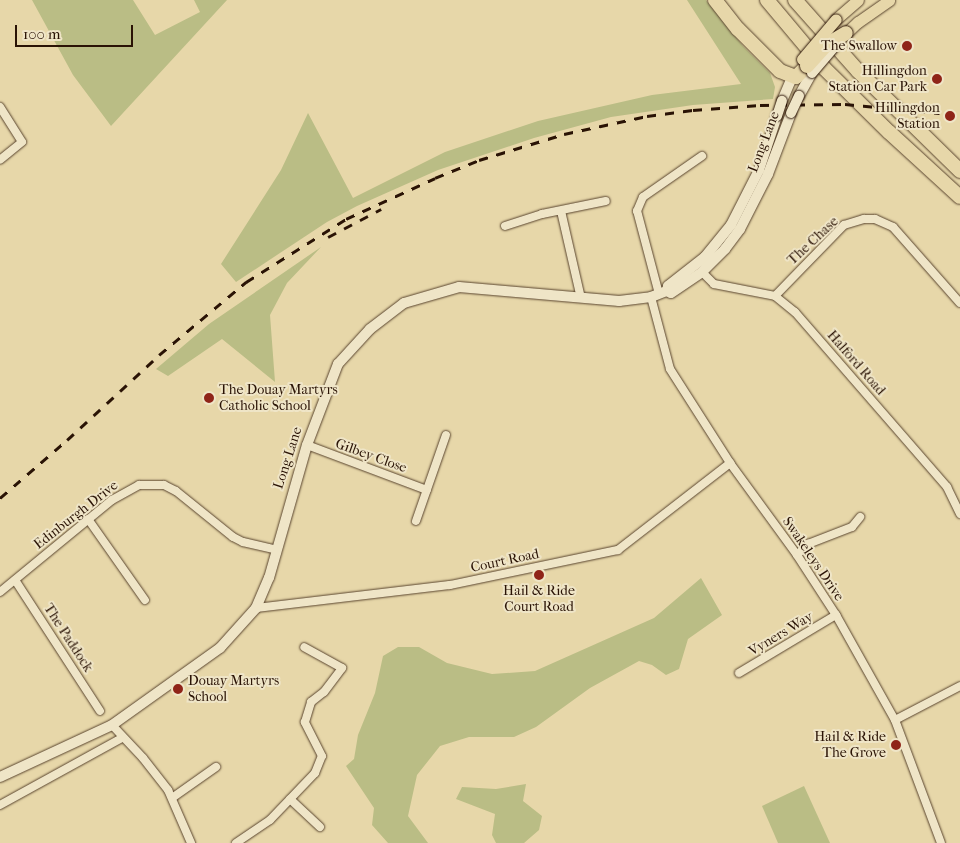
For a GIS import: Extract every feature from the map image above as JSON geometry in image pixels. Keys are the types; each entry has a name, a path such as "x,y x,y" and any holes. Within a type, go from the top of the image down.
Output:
{"highway":[{"path":"715,0 749,41 780,70 792,76 800,75 826,45 846,33"},
{"path":"767,0 824,68 889,132 960,197"},
{"path":"795,0 858,71 960,171"}],"main road":[{"name":"Long Lane","path":"0,777 112,725 220,648 256,608 266,586 307,445 338,364 370,329 404,303 459,287 619,301 672,293 702,272 724,249 751,210 768,174 789,117 799,96 807,66 836,19 858,0"},
{"path":"846,33 889,0"},
{"name":"Long Lane","path":"659,294 706,257 731,225 759,170 783,96 792,76"}],"street":[{"path":"0,107 22,142 0,160"},
{"name":"Swakeleys Drive","path":"702,156 643,197 637,211 659,294 670,369 730,464 797,555 836,615 895,720 941,843"},
{"path":"506,226 606,201"},
{"path":"561,211 581,298"},
{"name":"The Chase","path":"775,296 844,226 864,218 875,219 893,227 960,303"},
{"name":"Halford Road","path":"702,272 714,284 775,296 795,312 940,480 960,514"},
{"path":"416,521 446,435"},
{"name":"Gilbey Close","path":"307,445 427,490"},
{"name":"Court Road","path":"256,608 450,585 618,550 730,464"},
{"name":"Edinburgh Drive","path":"0,592 112,500 139,485 164,485 176,491 233,537 243,542 277,550"},
{"path":"797,555 808,544 852,527 860,517"},
{"path":"88,519 145,600"},
{"name":"The Paddock","path":"15,580 100,711"},
{"name":"Vyners Way","path":"739,673 836,615"},
{"path":"236,843 270,820 315,773 322,756 305,722 311,702 324,692 342,668 304,647"},
{"path":"895,720 960,686"},
{"path":"112,725 122,738 143,758 168,790 192,843"},
{"path":"0,805 122,738"},
{"path":"172,798 216,767"},
{"path":"290,799 320,827"}],"green space":[{"path":"32,0 133,0 155,35 200,12 194,0 227,0 111,126 73,75"},
{"path":"687,0 706,0 743,46 770,73 775,87 773,99 693,105 611,117 534,138 438,170 357,206 327,222 236,282 221,264 281,170 308,113 353,198 445,152 538,121 652,95 741,84"},
{"path":"321,247 287,283 270,315 275,382 222,339 168,376 156,369 209,324"},
{"path":"701,578 722,615 688,639 679,669 666,675 652,665 639,661 590,688 536,727 514,737 469,737 440,746 417,775 408,816 428,843 388,843 372,825 374,808 346,766 354,759 358,735 375,693 383,656 398,647 419,647 447,663 492,674 535,671 654,618"},
{"path":"526,784 523,801 542,816 539,830 524,843 496,843 492,835 495,814 456,799 462,787 496,789"},
{"path":"804,786 830,843 778,843 762,806"}],"railway":[{"path":"0,498 67,440 159,355 246,282 346,219 435,178 479,160 564,134 647,116 693,110 760,105 845,104 940,113"},
{"path":"328,237 381,209"}],"place":[{"name":"The Swallow","path":"907,46"},
{"name":"Hillingdon Station Car Park","path":"937,79"},
{"name":"Hillingdon Station","path":"950,116"},
{"name":"The Douay Martyrs Catholic School","path":"209,398"},
{"name":"Hail & Ride Court Road","path":"539,575"},
{"name":"Douay Martyrs School","path":"178,689"},
{"name":"Hail & Ride The Grove","path":"896,745"}]}
